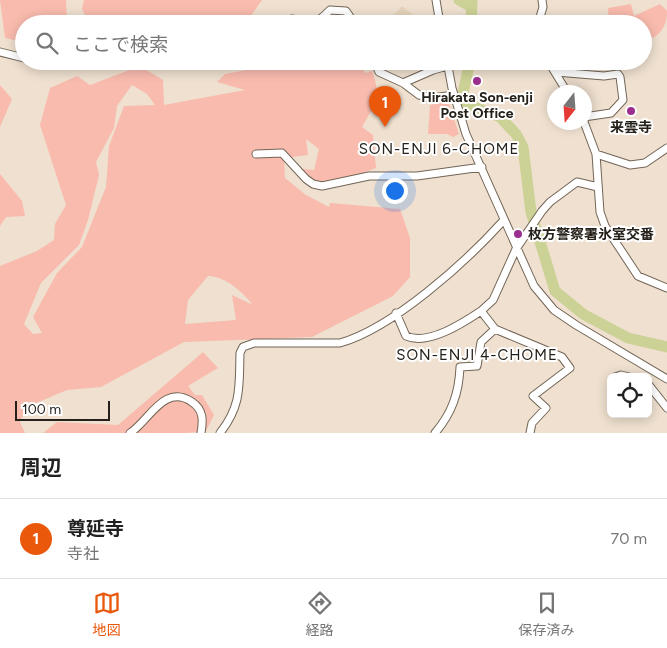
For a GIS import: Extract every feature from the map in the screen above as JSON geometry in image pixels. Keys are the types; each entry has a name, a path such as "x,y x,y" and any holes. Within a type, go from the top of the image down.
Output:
{"street":[{"path":"436,0 438,15"},
{"path":"540,15 543,6 542,0"},
{"path":"325,15 330,10 346,11 349,15"},
{"path":"0,52 15,56"},
{"path":"378,70 403,83 419,95 432,98 454,95"},
{"path":"403,83 432,70"},
{"path":"449,70 466,134 534,286 554,310 667,379"},
{"path":"556,72 563,85"},
{"path":"556,72 595,76 618,74 623,100 611,113 592,116"},
{"path":"587,130 596,154 600,212 605,226 632,270 638,276 667,288"},
{"path":"596,154 630,165 645,163 667,148"},
{"path":"256,154 282,153 313,184 322,186 369,176 418,176 482,167"},
{"path":"396,313 406,336 412,339 449,331 481,311 493,300 516,249 550,202 577,182 598,187"},
{"path":"220,433 234,412 240,396 240,353 243,347 248,344 271,342 340,343 352,340 396,313 449,274 503,220"},
{"path":"481,311 496,329 562,357 570,368 533,396 546,408 532,423 530,433"},
{"path":"435,433 455,402 460,384 460,367 477,366 481,342 496,329"},
{"path":"652,389 667,408"},
{"path":"130,433 138,427 156,406 167,398 177,397 191,401 200,410 203,418 201,433"}],"shaded area":[{"path":"0,0 66,0 67,15 15,15 15,40 5,38"},
{"path":"84,0 262,0 251,15 85,15 82,9"},
{"path":"631,4 634,15 608,15 608,8"},
{"path":"660,4 667,11 666,19 664,27 653,38 652,15 636,15"},
{"path":"402,6 413,15 394,15"},
{"path":"129,70 147,70 163,80 164,105 245,90 217,82 225,74 247,70 363,70 365,73 372,71 377,94 376,100 362,127 373,135 376,168 331,185 308,178 302,169 314,170 319,149 306,139 308,155 284,158 285,178 306,195 329,207 330,203 400,209 410,238 410,277 393,296 312,337 184,342 101,387 67,390 27,407 20,422 25,433 0,433 0,266 37,251 54,240 55,224 66,205 40,125 50,88 77,76 90,85","holes":["132,85 147,94 155,105 124,106 109,146 106,187 82,247 57,273 33,317 42,333 33,334 24,324 41,283 79,245 88,220 99,175 96,162 114,128 117,106","208,276 227,282 238,290 253,305 232,295 236,320 185,324 188,300"]},
{"path":"0,85 12,99 0,127"},
{"path":"448,101 459,134 453,137 447,134 428,134 430,105"},
{"path":"0,174 22,201 25,216 6,217 0,226"},
{"path":"203,352 218,368 188,386 195,395 202,395 214,415 206,431 188,433 43,433 57,422 118,425"}],"waterway":[{"path":"459,0 470,6"},
{"path":"471,15 472,0"},
{"path":"468,70 463,93 467,104 500,117 516,134 523,147 531,212 555,291 583,314 628,338 667,347"}],"place":[{"name":"Hirakata Son-enji Post Office","path":"477,81"},
{"name":"来雲寺","path":"631,111"},
{"name":"尊延寺","path":"385,127"},
{"name":"枚方警察署氷室交番","path":"518,234"}],"district":[{"name":"SON-ENJI 6-CHOME","path":"439,149"},
{"name":"SON-ENJI 4-CHOME","path":"477,355"}]}
